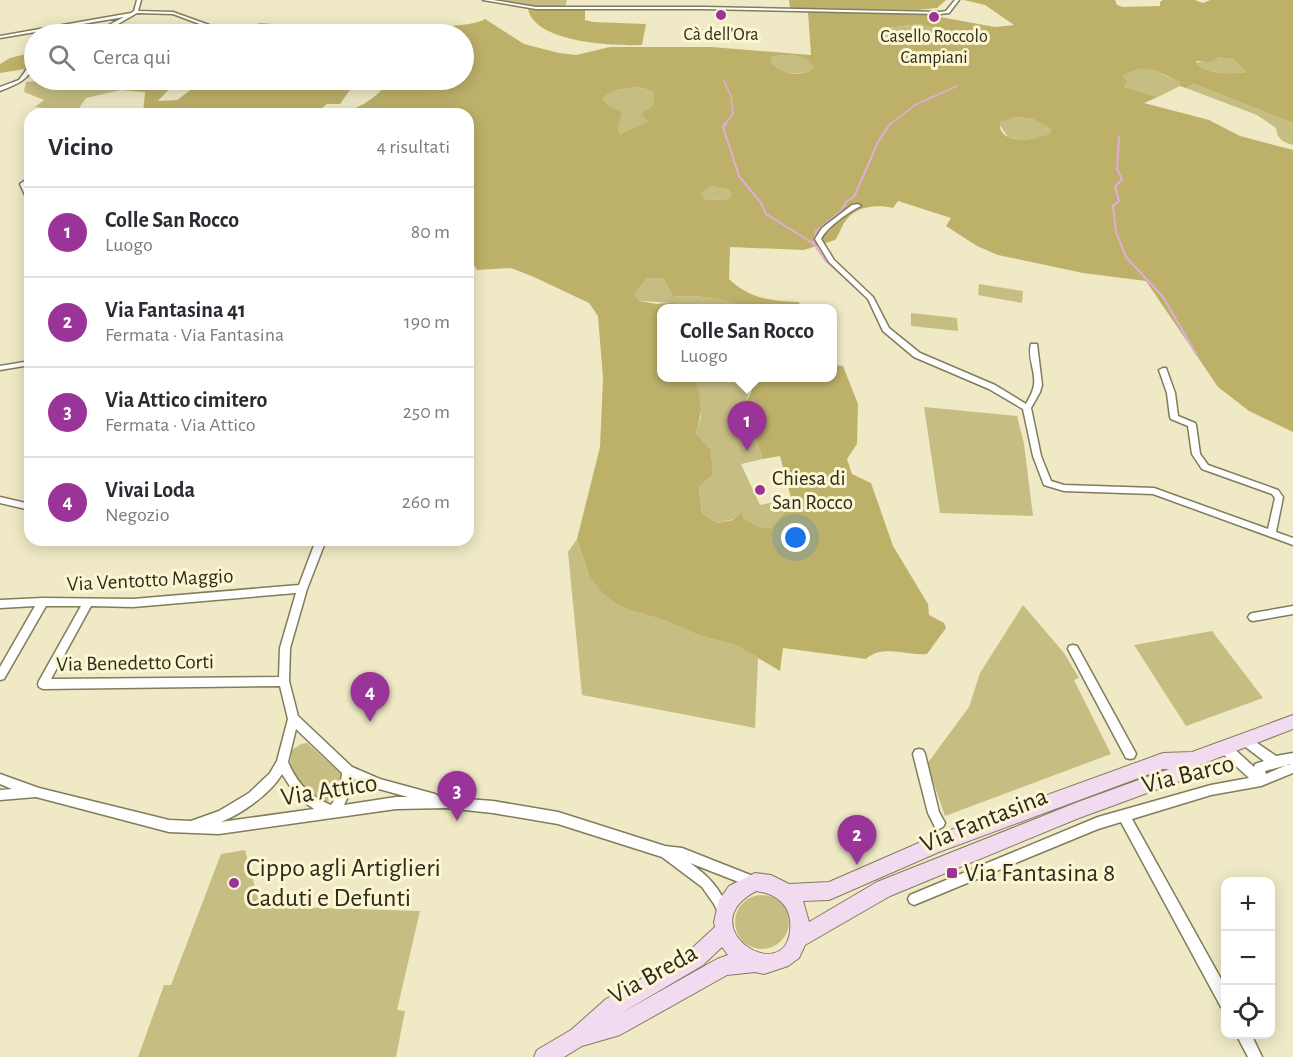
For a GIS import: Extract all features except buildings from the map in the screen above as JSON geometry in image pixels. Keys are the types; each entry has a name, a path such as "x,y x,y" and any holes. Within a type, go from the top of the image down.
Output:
{"street":[{"path":"115,24 134,13 139,0"},
{"path":"485,0 525,9 704,8 940,13 947,12 957,0"},
{"path":"73,24 134,13 173,13 204,24"},
{"path":"0,37 24,33"},
{"path":"0,89 21,81 24,77"},
{"path":"856,206 834,223 823,228 818,239 831,261 871,298 886,329 917,355 992,387 1027,408"},
{"path":"1034,346 1032,354 1038,383 1037,391 1027,408 1037,456 1047,483 1064,488 1154,491 1293,542"},
{"path":"0,368 24,364"},
{"path":"1163,370 1171,393 1174,417 1192,425 1199,460 1205,467 1275,492 1279,497 1271,534"},
{"path":"0,500 24,506"},
{"path":"188,828 222,816 254,797 274,777 282,762 293,719 284,681 285,648 302,589 319,546"},
{"name":"Via Ventotto Maggio","path":"0,604 133,603 302,589"},
{"path":"0,676 43,602"},
{"name":"Via Benedetto Corti","path":"88,603 43,684 284,681"},
{"path":"1253,617 1293,610"},
{"path":"1073,649 1130,754"},
{"path":"293,719 348,771 379,784 446,802"},
{"name":"Via Fantasina","path":"786,893 829,891 937,844 1163,761 1192,760 1293,722"},
{"path":"1247,741 1274,762"},
{"path":"1226,749 1261,781"},
{"path":"919,754 939,824"},
{"path":"1261,781 1259,768 1293,758"},
{"name":"Via Fantasina","path":"800,938 884,889 1078,810 1174,776 1192,760"},
{"path":"282,762 293,787 311,803 333,811 342,799 348,783 348,771"},
{"path":"1261,781 1293,768"},
{"name":"Via Attico","path":"0,779 39,793 155,824 188,828 219,828 396,803 446,802 493,807 558,818 609,832 665,852 682,854 755,882"},
{"name":"Via Barco","path":"1221,993 1124,815 1211,790 1261,781"},
{"path":"0,795 39,793"},
{"path":"914,899 1124,815"},
{"name":"Via Attico","path":"665,852 705,879 717,894 723,912"},
{"path":"754,963 742,957 732,948 724,932 723,912 730,896 741,886 755,882 774,885 786,893 795,904 801,922 800,938"},
{"name":"Via Breda","path":"544,1057 578,1037 613,1006 696,958 724,932"},
{"name":"Via Breda","path":"578,1037 620,1025 724,966 736,963 773,964 791,954 800,938"},
{"path":"1245,1039 1255,1057"}],"shaded area":[{"path":"505,0 567,0 565,7 536,7 502,2"},
{"path":"789,0 946,0 937,8 917,10 790,8"},
{"path":"964,0 1115,0 1117,5 1123,7 1160,6 1163,0 1195,0 1203,3 1210,0 1293,0 1293,123 1194,84 1186,88 1180,86 1180,82 1151,70 1138,69 1122,76 1127,81 1124,87 1158,97 1144,103 1209,120 1240,136 1293,150 1293,432 1249,411 1218,387 1146,281 1083,273 998,255 977,246 946,226 951,218 898,201 893,208 879,206 866,208 849,217 835,240 804,250 730,247 729,279 737,286 761,298 799,302 800,304 735,304 712,298 673,297 663,278 647,278 635,294 639,301 657,304 657,382 697,382 700,408 696,433 711,450 713,475 699,487 702,513 717,523 733,520 742,512 743,517 758,527 771,528 787,510 791,498 780,456 763,459 744,404 751,393 753,382 837,382 837,365 843,366 858,404 857,444 847,459 852,474 871,483 893,546 928,604 929,615 944,623 946,628 927,654 887,651 866,659 783,648 780,671 736,645 698,635 667,621 615,603 600,590 589,575 577,539 600,447 603,378 598,316 589,303 511,268 477,270 474,265 474,108 356,108 382,90 474,90 474,24 467,24 485,19 524,44 576,55 610,47 711,47 811,55 808,12 924,14 995,27 1014,25 985,5","holes":["919,24 933,28 938,35 925,40 903,41 882,34 881,29","791,55 804,58 814,68 804,73 793,74 777,68 772,64 771,57","1219,57 1234,60 1247,72 1213,72 1196,63 1197,61 1210,62","639,87 654,92 654,105 641,114 648,121 621,134 617,131 622,112 611,107 603,99 615,91","1017,117 1033,119 1051,129 1050,133 1036,138 1011,138 1004,135 1000,129 1000,121","711,186 730,190 731,195 729,199 706,200 701,193"]},
{"path":"528,9 585,10 585,20 593,22 646,24 642,45 613,45 560,36 545,29 534,20"},
{"path":"919,24 933,28 939,35 925,40 910,41 888,37 882,34 881,29"},
{"path":"24,54 24,69 0,73 0,64 10,58"},
{"path":"782,55 805,58 815,68 799,73 782,71 772,65 771,57"},
{"path":"1219,57 1234,60 1248,72 1214,72 1196,63"},
{"path":"1149,68 1180,82 1180,86 1158,97 1124,87 1121,76 1131,70"},
{"path":"1194,84 1293,123 1293,145 1281,139 1276,128 1257,115 1186,88"},
{"path":"639,87 654,92 654,105 648,121 622,134 617,132 611,107 603,99 615,91"},
{"path":"24,90 121,90 86,98 79,108 35,107 44,100 24,92"},
{"path":"121,90 168,90 158,101 177,100 190,90 350,90 340,104 327,104 322,108 144,108 145,92"},
{"path":"1017,117 1033,119 1051,129 1050,133 1029,140 1008,137 999,124 1000,120"},
{"path":"711,186 730,190 729,199 706,200 701,193"},
{"path":"647,278 663,278 673,297 712,298 735,304 675,304 639,301 635,294"},
{"path":"979,284 1023,291 1022,303 978,295"},
{"path":"911,313 957,318 958,331 911,326"},
{"path":"754,382 744,404 763,459 741,464 760,505 791,499 788,510 771,528 758,527 743,517 717,523 702,513 699,487 713,475 711,450 696,433 701,417 696,383"},
{"path":"924,407 1017,416 1024,444 1033,516 940,513"},
{"path":"577,539 589,575 633,611 667,621 698,635 736,645 758,658 755,728 582,695 568,552"},
{"path":"1023,605 1064,653 1079,678 1074,680 1111,754 945,816 927,764 969,707 980,673"},
{"path":"1212,631 1263,698 1186,726 1134,645"},
{"path":"307,743 341,774 338,794 327,801 322,802 301,783 290,766 292,750"},
{"path":"245,850 260,906 420,911 397,1010 405,1011 396,1057 138,1057 164,985 171,985 221,854"},
{"path":"757,895 767,895 777,899 785,907 789,922 785,937 777,945 767,949 757,949 747,945 739,937 735,927 735,917 739,907 747,899"}],"waterway":[{"path":"724,81 731,96 733,114 724,125"},
{"path":"890,124 915,105 957,86"},
{"path":"726,124 723,127 739,176 761,203 766,214 814,244"},
{"path":"814,244 816,231 840,212 847,201 854,197 878,142 890,124"},
{"path":"1119,137 1117,169 1122,179 1115,187 1119,201 1113,206 1116,232 1126,257 1163,297 1196,354"},
{"path":"814,244 825,260 862,294"}],"place":[{"name":"Cà dell'Ora","path":"721,15"},
{"name":"Casello Roccolo Campiani","path":"934,17"},
{"name":"Colle San Rocco","path":"747,451"},
{"name":"Chiesa di San Rocco","path":"760,490"},
{"name":"Vivai Loda","path":"370,722"},
{"name":"Via Attico cimitero","path":"457,821"},
{"name":"Via Fantasina 41","path":"857,865"},
{"name":"Via Fantasina 8","path":"952,873"},
{"name":"Cippo agli Artiglieri Caduti e Defunti","path":"234,883"}]}
